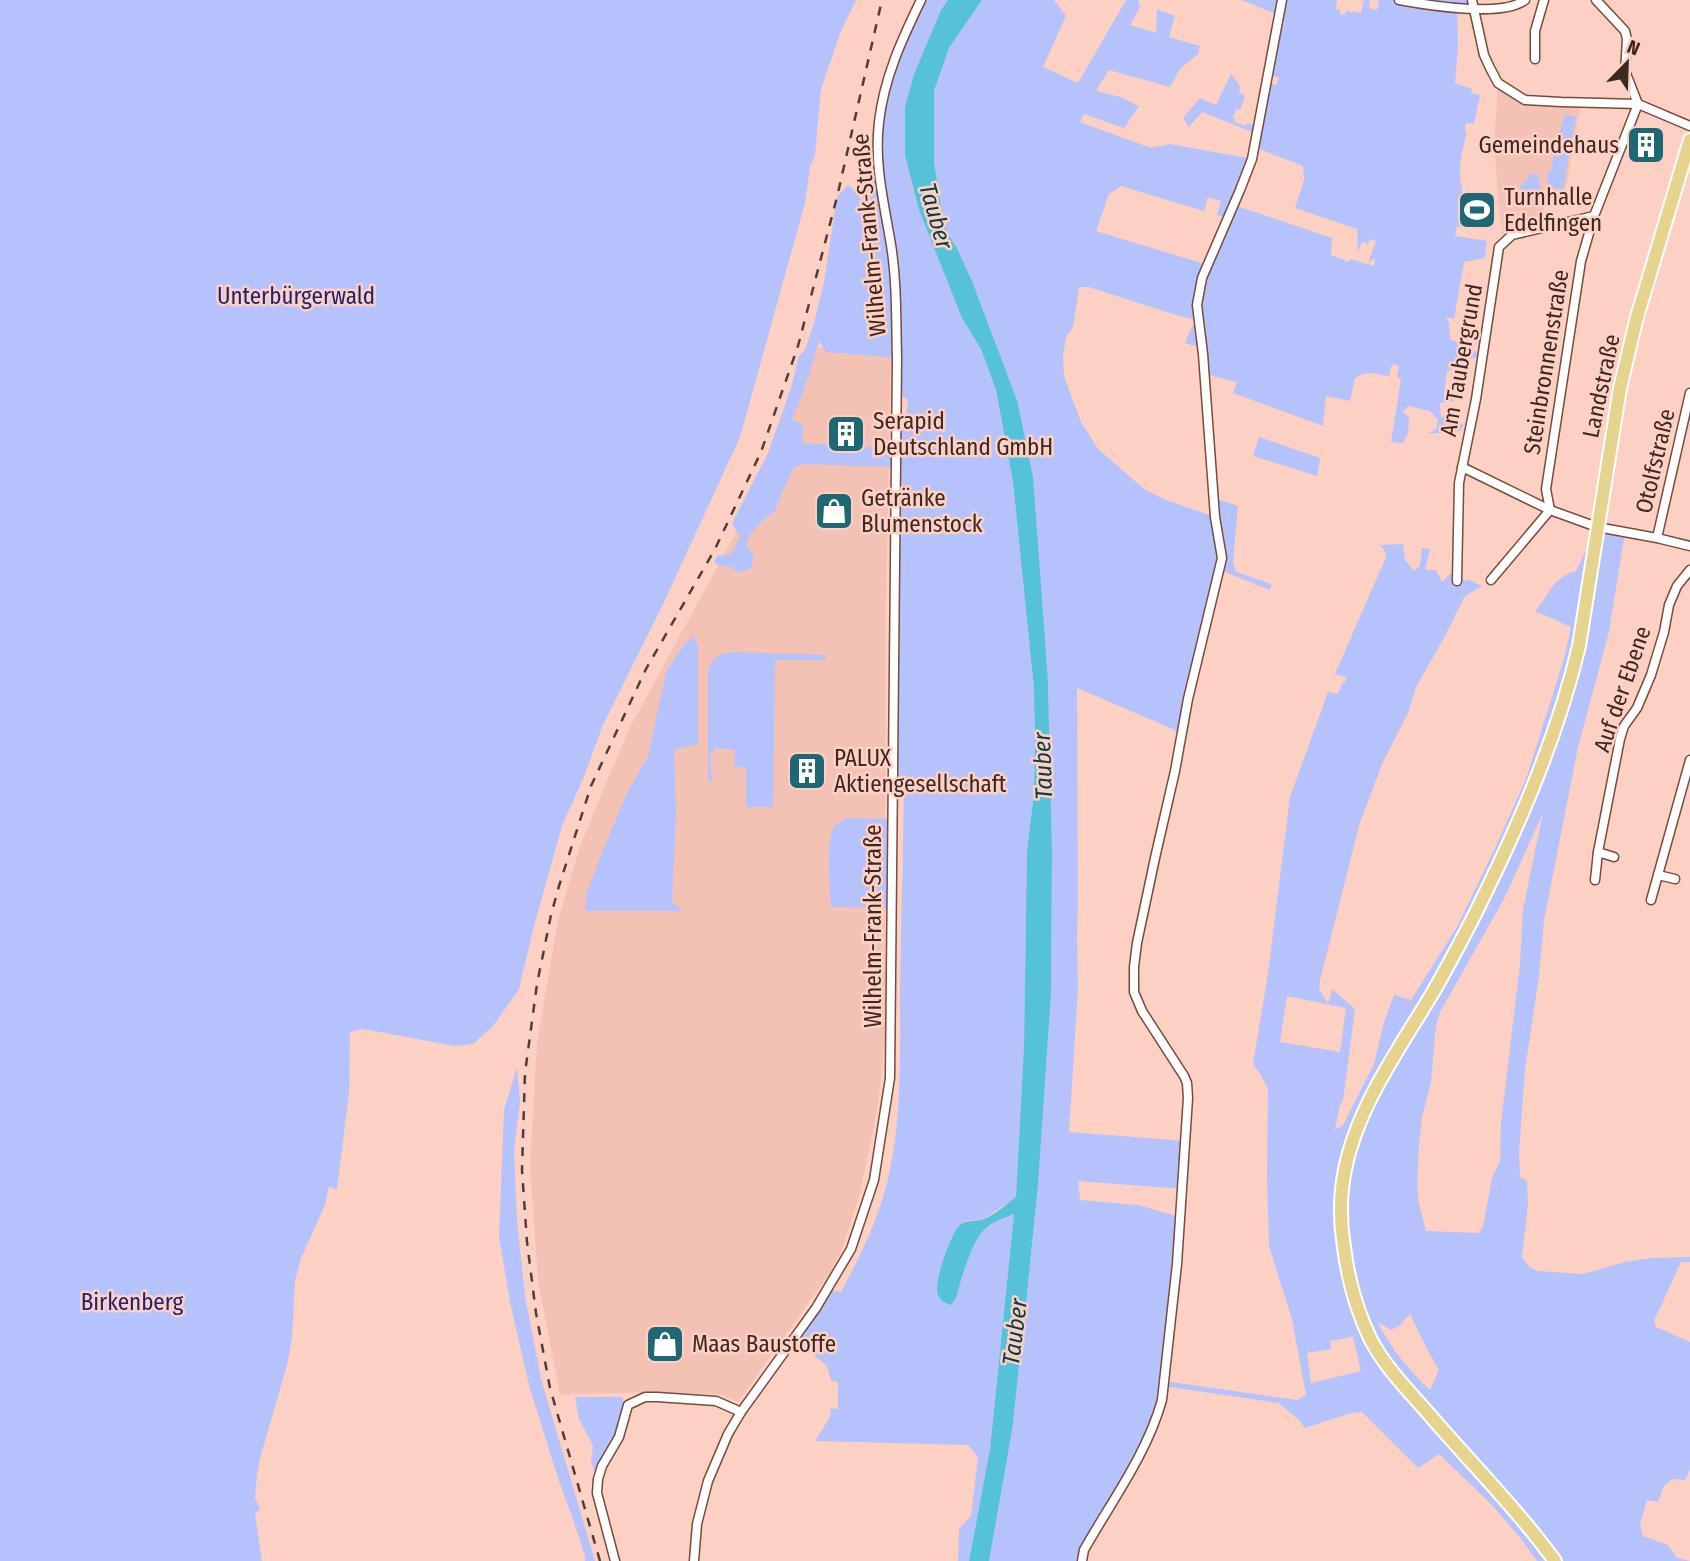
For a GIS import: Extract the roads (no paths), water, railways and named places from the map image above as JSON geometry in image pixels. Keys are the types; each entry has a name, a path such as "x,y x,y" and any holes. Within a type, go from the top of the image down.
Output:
{"main road":[{"name":"Landstraße","path":"1555,1561 1523,1519 1387,1366 1370,1338 1357,1306 1345,1261 1342,1190 1349,1153 1373,1093 1433,993 1471,922 1526,806 1558,721 1579,646 1620,388 1637,317 1690,140"}],"street":[{"name":"Wilhelm-Frank-Straße","path":"694,1561 697,1524 708,1481 728,1434 816,1308 851,1249 874,1180 890,1078 897,335 896,281 878,178 878,147 879,124 888,80 900,44 921,0"},
{"path":"1082,1561 1083,1550 1140,1452 1162,1400 1177,1264 1188,1098 1184,1076 1142,1011 1134,992 1134,967 1188,699 1222,558 1196,305 1202,278 1252,159 1282,0"},
{"path":"1399,0 1432,6 1518,5 1525,0"},
{"path":"1535,59 1535,31 1544,0"},
{"path":"1596,0 1626,31 1625,71 1638,104"},
{"path":"1473,4 1484,55 1498,83 1525,100 1638,104 1690,126"},
{"name":"Steinbronnenstraße","path":"1550,510 1546,489 1581,261 1594,216 1638,104"},
{"name":"Am Taubergrund","path":"1457,581 1459,483 1476,399 1499,247 1512,235 1594,216"},
{"name":"Otolfstraße","path":"1657,537 1690,393"},
{"path":"1462,467 1550,510 1597,527 1657,537 1690,546"},
{"path":"1491,580 1550,510"},
{"name":"Auf der Ebene","path":"1595,880 1620,738 1651,675 1669,605 1677,586 1690,570"},
{"path":"1651,900 1690,760"},
{"path":"1598,852 1614,857"},
{"path":"1658,875 1675,879"},
{"path":"615,1561 597,1493 598,1479 602,1466 619,1437 628,1405 645,1397 657,1397 716,1401 741,1412"}],"water":[{"name":"Tauber","path":"948,0 982,0 949,48 934,91 934,162 947,233 972,281 1017,400 1033,477 1048,682 1052,851 1051,994 1038,1185 1028,1284 1012,1430 989,1561 969,1561 990,1449 1014,1214 990,1225 979,1236 951,1305 940,1299 937,1289 943,1261 958,1227 988,1217 1016,1197 1024,1045 1027,851 1034,793 1034,689 1013,482 996,390 981,349 962,318 919,210 905,156 905,107 914,74 941,10"}],"railway":[{"path":"600,1561 550,1388 536,1313 527,1242 522,1170 525,1073 537,984 551,915 591,786 646,669 715,549 761,452 798,346 837,197 882,0"}],"place":[{"name":"Gemeindehaus","path":"1646,145"},
{"name":"Turnhalle Edelfingen","path":"1477,210"},
{"name":"Serapid Deutschland GmbH","path":"846,434"},
{"name":"Getränke Blumenstock","path":"834,511"},
{"name":"PALUX Aktiengesellschaft","path":"807,771"},
{"name":"Maas Baustoffe","path":"665,1344"}],"park label":[{"name":"Unterbürgerwald","path":"296,296"},
{"name":"Birkenberg","path":"132,1302"}]}
